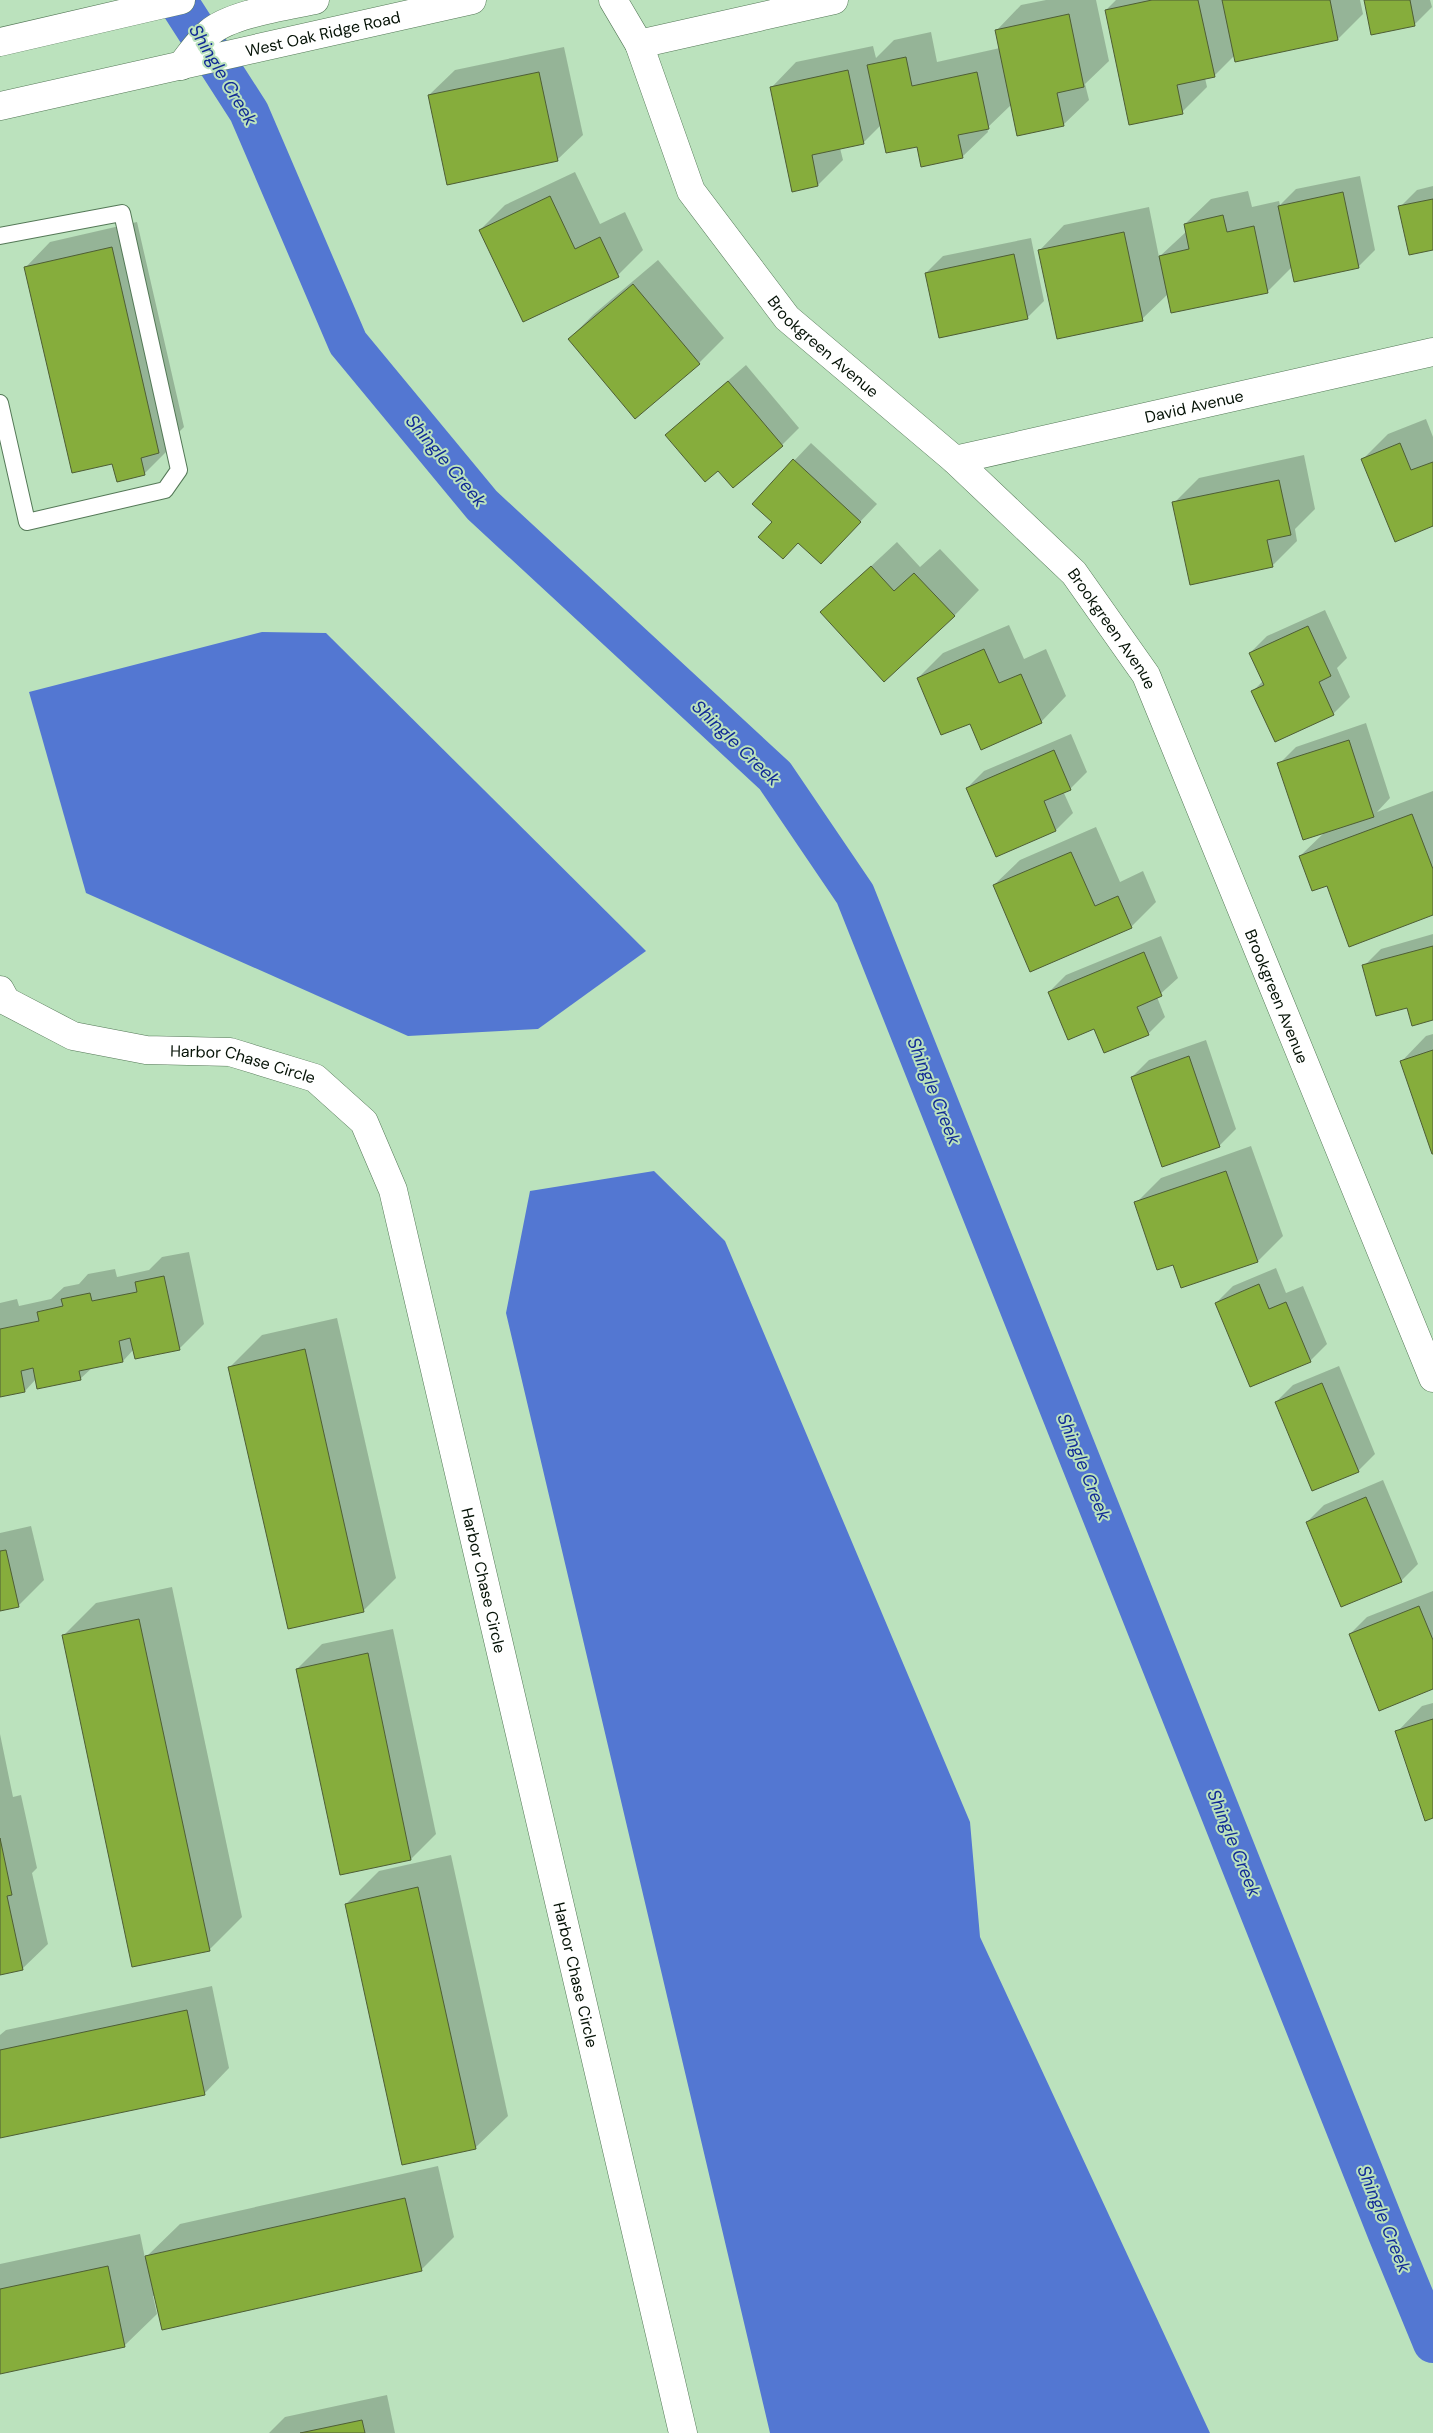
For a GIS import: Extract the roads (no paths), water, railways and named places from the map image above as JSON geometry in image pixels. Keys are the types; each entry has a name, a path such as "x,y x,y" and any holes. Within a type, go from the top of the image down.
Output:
{"street":[{"path":"0,42 181,0"},
{"path":"181,66 208,33 222,25 266,11 315,0"},
{"name":"West Oak Ridge Road","path":"0,106 472,0"},
{"name":"Brookgreen Avenue","path":"613,0 639,44 691,191 787,318 955,460 1074,573 1146,675 1433,1378"},
{"path":"639,44 834,0"},
{"name":"David Avenue","path":"955,460 1433,352"},
{"name":"Harbor Chase Circle","path":"0,990 6,1001 73,1036 146,1050 230,1052 315,1078 364,1122 393,1190 684,2433"}],"lane":[{"path":"0,236 122,213 179,470 165,490 27,522 7,468 0,403"}],"water":[{"path":"262,632 326,633 646,951 538,1029 408,1036 86,893 29,692"},
{"path":"654,1171 725,1241 970,1822 980,1937 1210,2433 770,2433 506,1313 530,1191"}],"waterway":[{"name":"Shingle Creek","path":"177,0 249,112 348,343 482,505 775,776 855,894 1433,2343"}]}
